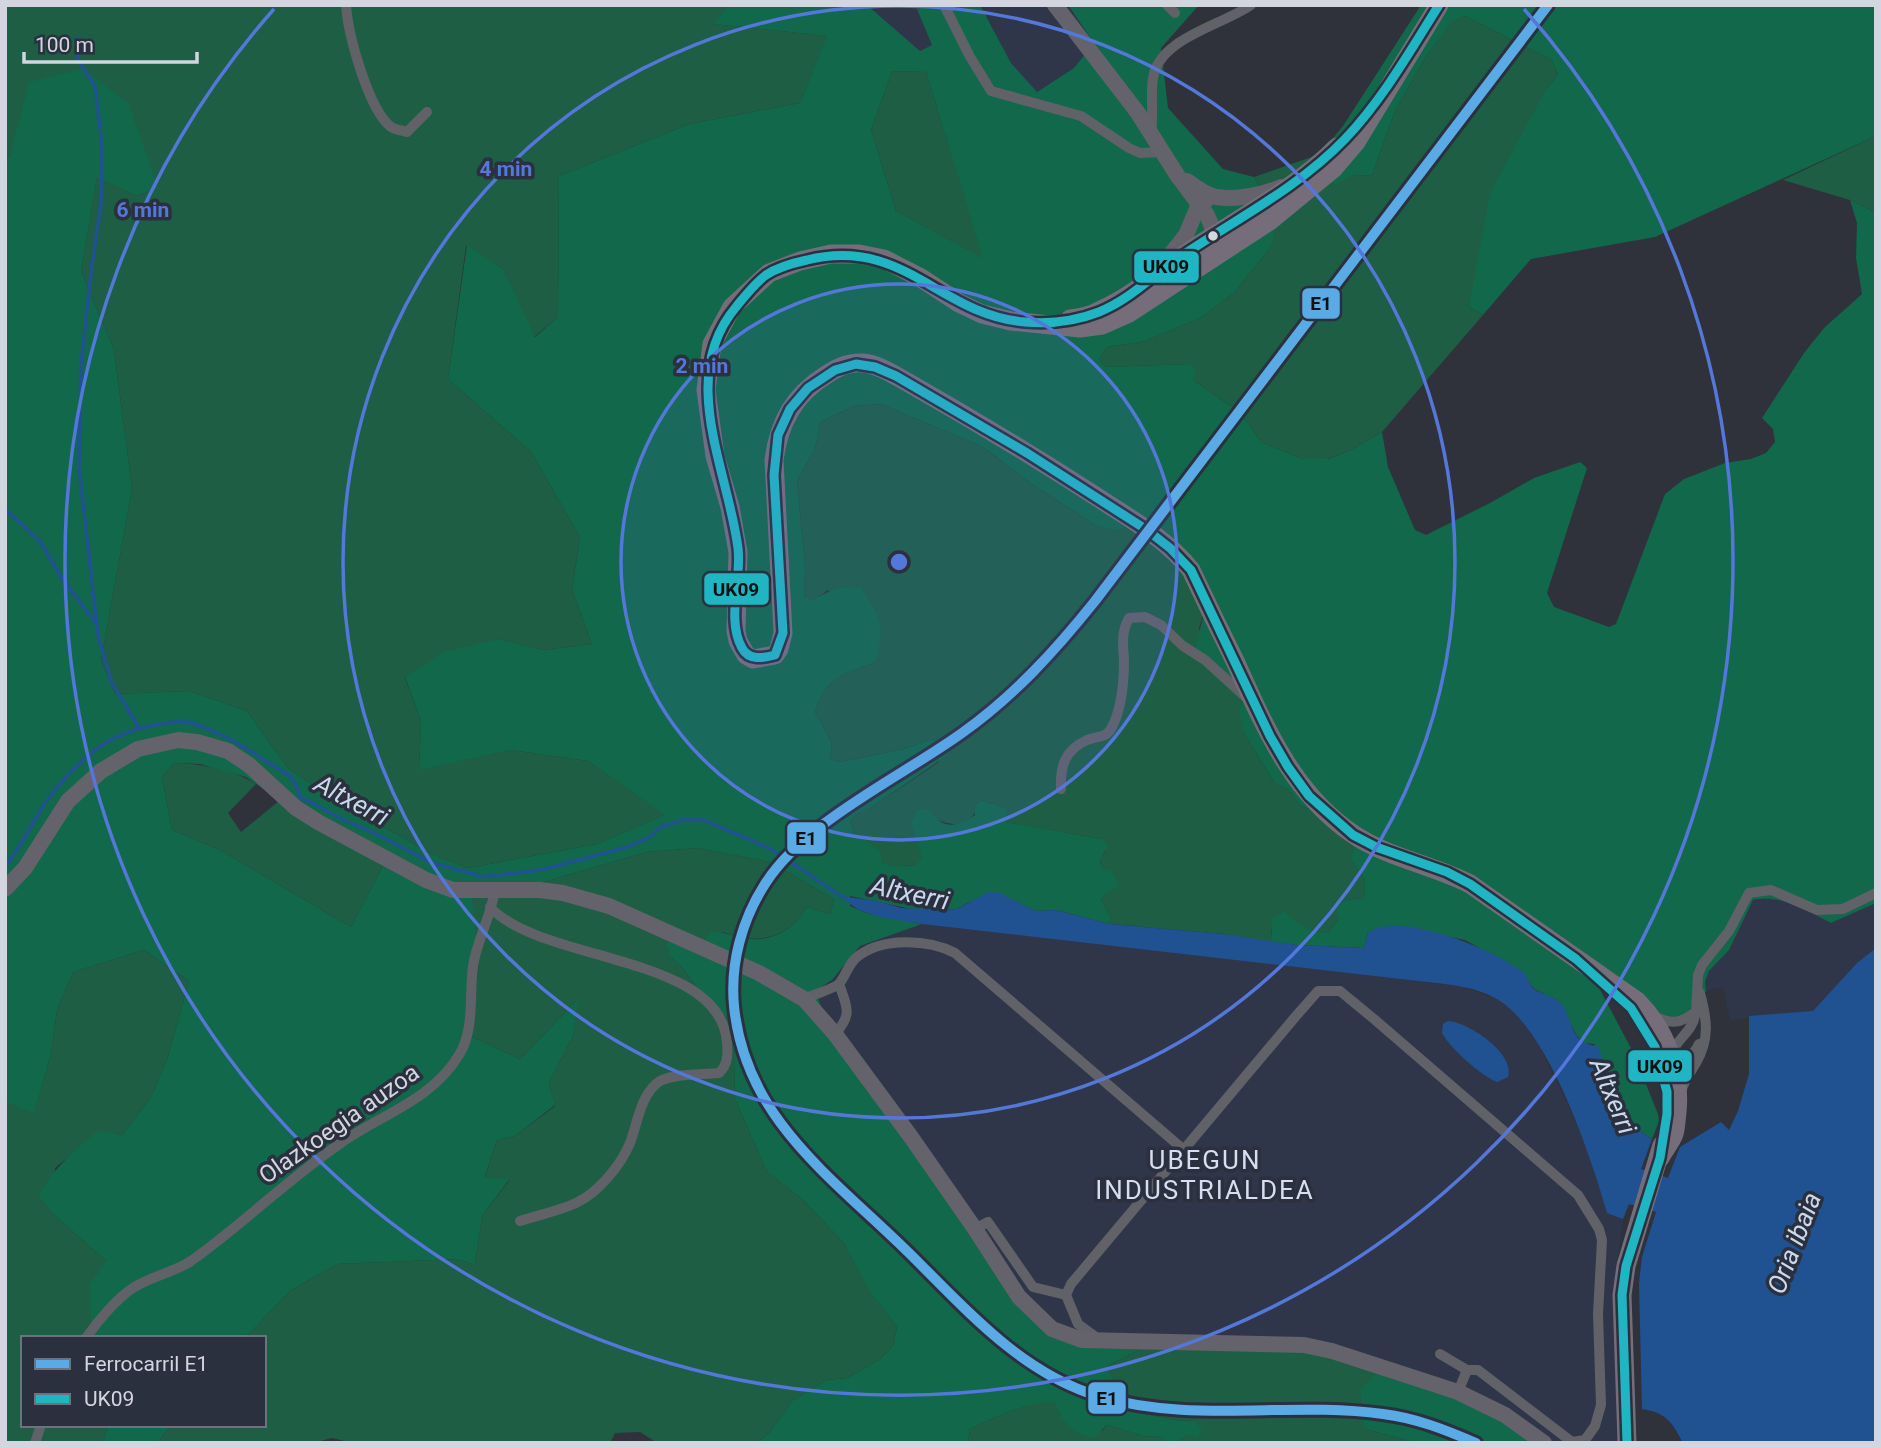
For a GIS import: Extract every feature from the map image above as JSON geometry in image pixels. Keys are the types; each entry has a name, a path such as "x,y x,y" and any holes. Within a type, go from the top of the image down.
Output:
{"highway":[{"path":"1158,284 1272,220 1386,91 1439,5"},
{"path":"1295,192 1234,235 1213,236 1213,246 1208,254 1158,284 1129,313 1102,325 1080,328 982,314 958,303 921,278 884,259 859,254 831,254 800,261 769,273 732,307 712,344 706,390 715,456 730,507 738,552 736,631 741,649 754,659 775,655 779,649 783,633 774,460 783,421 794,403 812,384 834,370 862,363 882,368 956,410 1059,472 1151,532 1172,549 1191,570 1254,704 1288,767 1309,796 1353,835 1376,847 1447,872 1470,884 1576,959 1640,1010 1668,1047 1676,1074 1672,1098 1674,1133 1660,1158 1632,1242 1622,1295 1627,1443"},
{"path":"1640,1010 1672,1098"}],"street":[{"path":"346,5 368,93 391,128 407,132 428,112"},
{"path":"944,5 991,92 1081,116 1135,151 1149,154 1163,152"},
{"path":"1055,5 1138,113 1197,209 1205,232 1213,236"},
{"path":"1151,133 1152,79 1159,59 1173,46 1251,5"},
{"path":"1177,175 1215,197"},
{"path":"1158,284 1186,235 1197,209 1215,197 1295,192"},
{"path":"1061,789 1061,767 1068,754 1087,741 1106,736 1111,728 1122,695 1123,636 1129,618 1138,615 1161,625 1254,704"},
{"path":"5,889 25,868 68,801 101,771 138,749 178,740 197,741 228,751 249,765 307,815 418,877 453,890 540,890 563,893 608,906 760,973 804,999 835,1034 911,1137 1019,1297 1034,1314 1067,1336 1102,1341 1304,1345 1332,1351 1458,1392 1505,1415 1544,1443"},
{"name":"Olazkoegia auzoa","path":"88,1336 133,1288 181,1268 211,1247 297,1175 370,1124 396,1112 426,1092 449,1069 460,1053 468,1031 474,965 495,890"},
{"path":"1707,1017 1704,1033 1694,1054 1679,1061 1671,1057 1676,1044 1694,1023 1698,975 1702,965 1728,931 1749,893 1771,890 1817,910 1843,909 1876,893"},
{"path":"490,907 497,915 516,926 583,951 651,970 679,982 709,1005 719,1016 726,1032 727,1059 719,1073 666,1078 655,1084 639,1114 629,1145 599,1186 578,1203 520,1221"},
{"path":"804,999 839,984 855,958 867,951 889,944 940,945 956,953 1184,1150"},
{"path":"1672,1098 1705,1044 1707,1017 1698,975"},
{"path":"835,1034 845,1023 848,1011 839,984"},
{"path":"1102,1341 1078,1324 1066,1295 1071,1284 1318,991 1340,991 1577,1195 1599,1229 1602,1240 1598,1314 1601,1405 1595,1426 1585,1440 1572,1443 1478,1370 1467,1370 1440,1354"},
{"path":"1640,1010 1661,1020 1677,1022 1686,1020 1696,1011"},
{"path":"975,1229 988,1222 1033,1287 1066,1295"},
{"path":"1458,1392 1467,1370"}],"shaded area":[{"path":"867,5 945,5 932,45 920,51"},
{"path":"980,5 1068,5 1094,43 1074,68 1036,92 1011,63"},
{"path":"1767,897 1784,900 1831,923 1876,903 1876,948 1857,963 1813,1012 1730,1020 1723,987 1706,991 1705,982 1709,971 1729,950 1753,900"},
{"path":"922,924 1418,981 1463,987 1499,1000 1523,1019 1535,1037 1572,1113 1607,1212 1623,1219 1614,1286 1617,1443 1545,1443 1053,1325 1034,1307 823,1012 818,998 820,988 832,980 860,946"}],"green space":[{"path":"5,5 728,5 715,24 828,36 800,103 689,124 559,176 558,317 534,337 504,270 466,246 448,379 531,452 580,537 572,590 592,644 543,650 498,639 405,678 421,721 419,769 511,750 588,761 666,815 597,844 468,868 432,854 330,797 287,767 247,711 189,691 115,694 101,660 132,489 114,350 81,271 97,176 137,196 157,188 10,155 5,162"},
{"path":"728,5 867,5 920,51 932,45 917,9 945,5 980,5 1011,63 1037,92 1074,68 1094,43 1068,5 1199,5 1161,48 1168,108 1223,169 1254,177 1271,208 1276,226 1271,247 1234,293 1202,317 1146,341 1107,347 1099,359 1106,367 1190,364 1196,371 1193,380 1241,413 1261,442 1302,459 1328,459 1351,450 1382,432 1388,467 1415,530 1426,535 1534,478 1580,462 1587,468 1547,593 1554,607 1609,627 1616,624 1665,494 1684,479 1725,463 1751,459 1766,453 1775,442 1773,429 1762,418 1804,353 1824,328 1862,294 1856,258 1857,223 1850,200 1876,213 1876,903 1831,923 1784,901 1753,900 1729,950 1709,971 1705,982 1706,991 1683,1017 1670,1018 1597,984 1633,1052 1658,1114 1659,1121 1652,1139 1640,1131 1617,1101 1611,1086 1602,1079 1599,1071 1602,1060 1594,1044 1585,1043 1577,1036 1557,1000 1534,989 1522,972 1465,940 1440,935 1368,933 1364,948 1271,942 1272,919 1284,911 1309,929 1327,933 1339,919 1336,908 1345,900 1363,898 1364,882 1361,873 1350,860 1354,848 1315,811 1299,805 1289,790 1275,783 1243,732 1239,709 1243,703 1195,649 1205,609 1177,560 1128,526 1115,530 1095,525 1032,484 983,447 881,404 854,406 820,422 815,449 797,481 805,567 804,597 813,600 836,589 861,588 878,616 880,641 875,663 837,679 824,692 815,712 832,743 830,759 840,762 904,749 929,740 940,742 949,754 872,807 856,814 850,821 855,836 866,840 880,851 882,863 914,866 922,858 911,823 917,810 929,809 939,821 950,825 975,815 975,806 981,800 1006,808 1006,822 1102,839 1108,845 1100,861 1104,869 1112,871 1119,886 1101,900 1111,918 1109,924 1056,910 1036,911 1006,897 969,902 957,909 921,911 850,896 850,906 869,914 922,924 860,946 832,980 820,988 818,998 823,1012 1020,1289 1053,1325 1079,1332 1136,1335 1139,1350 1107,1366 1114,1382 1126,1390 1140,1413 1195,1421 1202,1429 1198,1437 1187,1435 1180,1440 1181,1443 1166,1443 1161,1437 1143,1436 1107,1425 1094,1438 1074,1430 1064,1421 1053,1401 1010,1411 970,1429 968,1443 757,1443 769,1433 792,1401 826,1380 847,1378 879,1360 893,1346 897,1327 869,1290 843,1242 802,1199 767,1172 735,1099 734,1054 726,1017 703,996 671,957 666,944 671,941 702,943 712,931 746,938 768,938 790,927 806,907 830,914 834,899 770,862 697,848 647,852 540,883 472,899 479,963 470,1036 520,1059 578,999 573,1036 549,1083 555,1105 515,1136 497,1140 485,1177 509,1180 482,1216 475,1265 457,1259 337,1264 290,1291 247,1336 92,1336 89,1285 106,1261 53,1214 38,1195 58,1168 99,1130 122,1135 151,1097 167,1060 189,981 144,950 73,972 57,1010 51,1054 34,1113 5,1104 5,162 10,155 29,82 84,69 129,104 158,188 137,196 97,177 81,271 114,350 132,489 101,660 115,694 189,691 247,711 287,767 330,797 432,854 468,868 597,844 665,815 588,761 511,750 419,770 421,721 405,677 444,652 499,639 543,650 592,644 572,590 580,537 531,452 448,379 467,245 504,270 535,337 558,317 559,176 689,124 800,103 827,36 714,24","holes":["892,71 926,72 983,258 896,211 871,130","174,763 200,764 246,777 303,817 383,866 351,927 220,850 172,830 162,777"]},
{"path":"1421,5 1876,5 1876,136 1655,237 1531,259 1483,315 1469,307 1490,193 1546,89 1558,75 1552,60 1465,16 1451,22 1427,55 1395,111 1372,175 1351,176 1335,185 1320,174 1320,154 1343,126"},
{"path":"1465,16 1552,60 1558,75 1546,89 1469,307 1483,315 1382,432 1351,450 1327,459 1302,459 1261,442 1241,413 1193,380 1190,364 1106,367 1099,359 1107,347 1146,341 1202,317 1234,293 1271,247 1271,208 1254,177 1320,154 1351,176 1372,175 1395,111 1427,55 1450,22"},
{"path":"892,71 926,72 984,259 896,211 871,130"},
{"path":"1876,136 1876,213 1850,200 1783,180"},
{"path":"881,404 983,447 1032,484 1095,525 1128,526 1177,560 1205,609 1199,628 1222,677 1243,703 1243,732 1275,783 1289,790 1299,805 1315,811 1354,848 1350,860 1363,877 1365,892 1363,898 1345,900 1339,919 1327,933 1305,929 1271,929 1271,942 1223,934 1109,924 1111,918 1101,900 1108,892 1100,860 1105,852 1102,839 1005,822 1006,808 981,800 973,815 964,823 952,824 935,819 922,859 914,866 884,864 866,842 855,836 850,821 856,813 872,807 939,762 929,740 904,749 840,762 830,759 832,743 815,712 824,692 837,679 875,663 828,590 813,601 804,597 805,567 797,481 815,449 820,422 854,406"},
{"path":"174,763 216,768 256,784 228,813 241,832 279,801 383,866 351,927 220,850 172,830 162,777"},
{"path":"697,848 770,862 834,899 830,914 806,907 790,927 770,937 747,938 723,932 671,957 703,996 726,1017 734,1054 735,1099 767,1172 802,1199 843,1242 869,1289 897,1327 893,1346 879,1360 847,1378 826,1380 792,1401 769,1433 757,1443 657,1443 640,1432 615,1433 610,1443 353,1443 332,1438 313,1443 157,1443 169,1427 266,1427 266,1336 247,1336 290,1291 337,1264 457,1259 475,1265 482,1216 509,1181 485,1178 497,1140 515,1136 555,1106 549,1083 573,1036 577,1000 520,1059 470,1036 479,963 471,899 540,883 647,852"},
{"path":"144,950 189,981 167,1060 151,1097 122,1135 99,1131 55,1168 53,1214 106,1261 92,1336 21,1336 21,1427 107,1427 103,1443 5,1443 5,1104 7,1102 34,1112 51,1054 57,1010 73,972"},
{"path":"1136,1335 1318,1341 1387,1363 1365,1429 1417,1443 1181,1443 1180,1440 1187,1435 1195,1421 1140,1413 1126,1390 1114,1382 1107,1366 1139,1350"},
{"path":"1387,1363 1545,1443 1417,1443 1365,1429 1360,1390"},
{"path":"1053,1400 1064,1421 1102,1431 1107,1425 1143,1436 1161,1437 1166,1443 968,1443 970,1429 1010,1411"},
{"path":"107,1427 169,1427 157,1443 103,1443"}],"water":[{"name":"Oria ibaia","path":"988,892 1002,893 1036,911 1056,910 1109,924 1223,934 1297,945 1364,948 1368,933 1383,927 1402,926 1423,929 1470,944 1523,972 1535,990 1554,998 1563,1006 1579,1038 1599,1047 1602,1060 1599,1071 1602,1079 1611,1086 1617,1101 1640,1131 1652,1139 1641,1169 1668,1178 1680,1147 1721,1122 1729,1130 1749,1074 1749,1016 1813,1011 1857,963 1876,948 1876,1443 1683,1443 1668,1420 1657,1413 1642,1409 1639,1283 1642,1257 1656,1212 1629,1204 1623,1219 1607,1213 1591,1161 1552,1067 1518,1017 1500,1001 1481,992 1450,985 901,921 858,909 841,896 877,901 901,908 942,910 957,909"},
{"path":"1448,1021 1467,1027 1488,1040 1504,1058 1508,1077 1497,1082 1466,1061 1442,1033 1443,1024"}],"waterway":[{"path":"77,38 78,60 95,86 101,136 101,203 81,366 79,468 98,635 111,681 139,728"},
{"path":"5,509 40,541 61,577 95,622"},
{"name":"Altxerri","path":"5,867 51,795 74,769 98,748 142,728 184,722 204,727 230,739 290,776 300,798 432,863 484,877 541,870 627,847 648,838 662,826 684,820 704,820 771,849 844,898"}],"rail line":[{"name":"E1","path":"1476,1443 1431,1425 1383,1414 1312,1410 1204,1411 1133,1404 1098,1396 1043,1371 994,1336 797,1144 774,1114 755,1082 742,1046 733,990 736,958 744,927 765,884 782,861 829,820 981,719 1049,655 1095,601 1548,5"}],"transit line":[{"name":"UK09","path":"1439,5 1372,108 1326,157 1286,189 1177,259 1130,295 1099,312 1072,320 1043,323 995,316 968,306 896,267 870,259 841,255 791,264 766,275 736,307 719,334 710,363 708,393 711,424 738,548 735,624 737,637 748,655 761,658 775,655 783,633 774,475 778,435 790,409 808,388 835,370 856,364 875,367 896,376 1027,453 1147,530 1170,548 1191,570 1270,736 1309,796 1353,835 1376,847 1447,872 1470,884 1576,959 1631,1008 1655,1047 1667,1092 1667,1114 1660,1158 1626,1266 1622,1295 1627,1443"}],"district":[{"name":"UBEGUN INDUSTRIALDEA","path":"1205,1175"}]}
